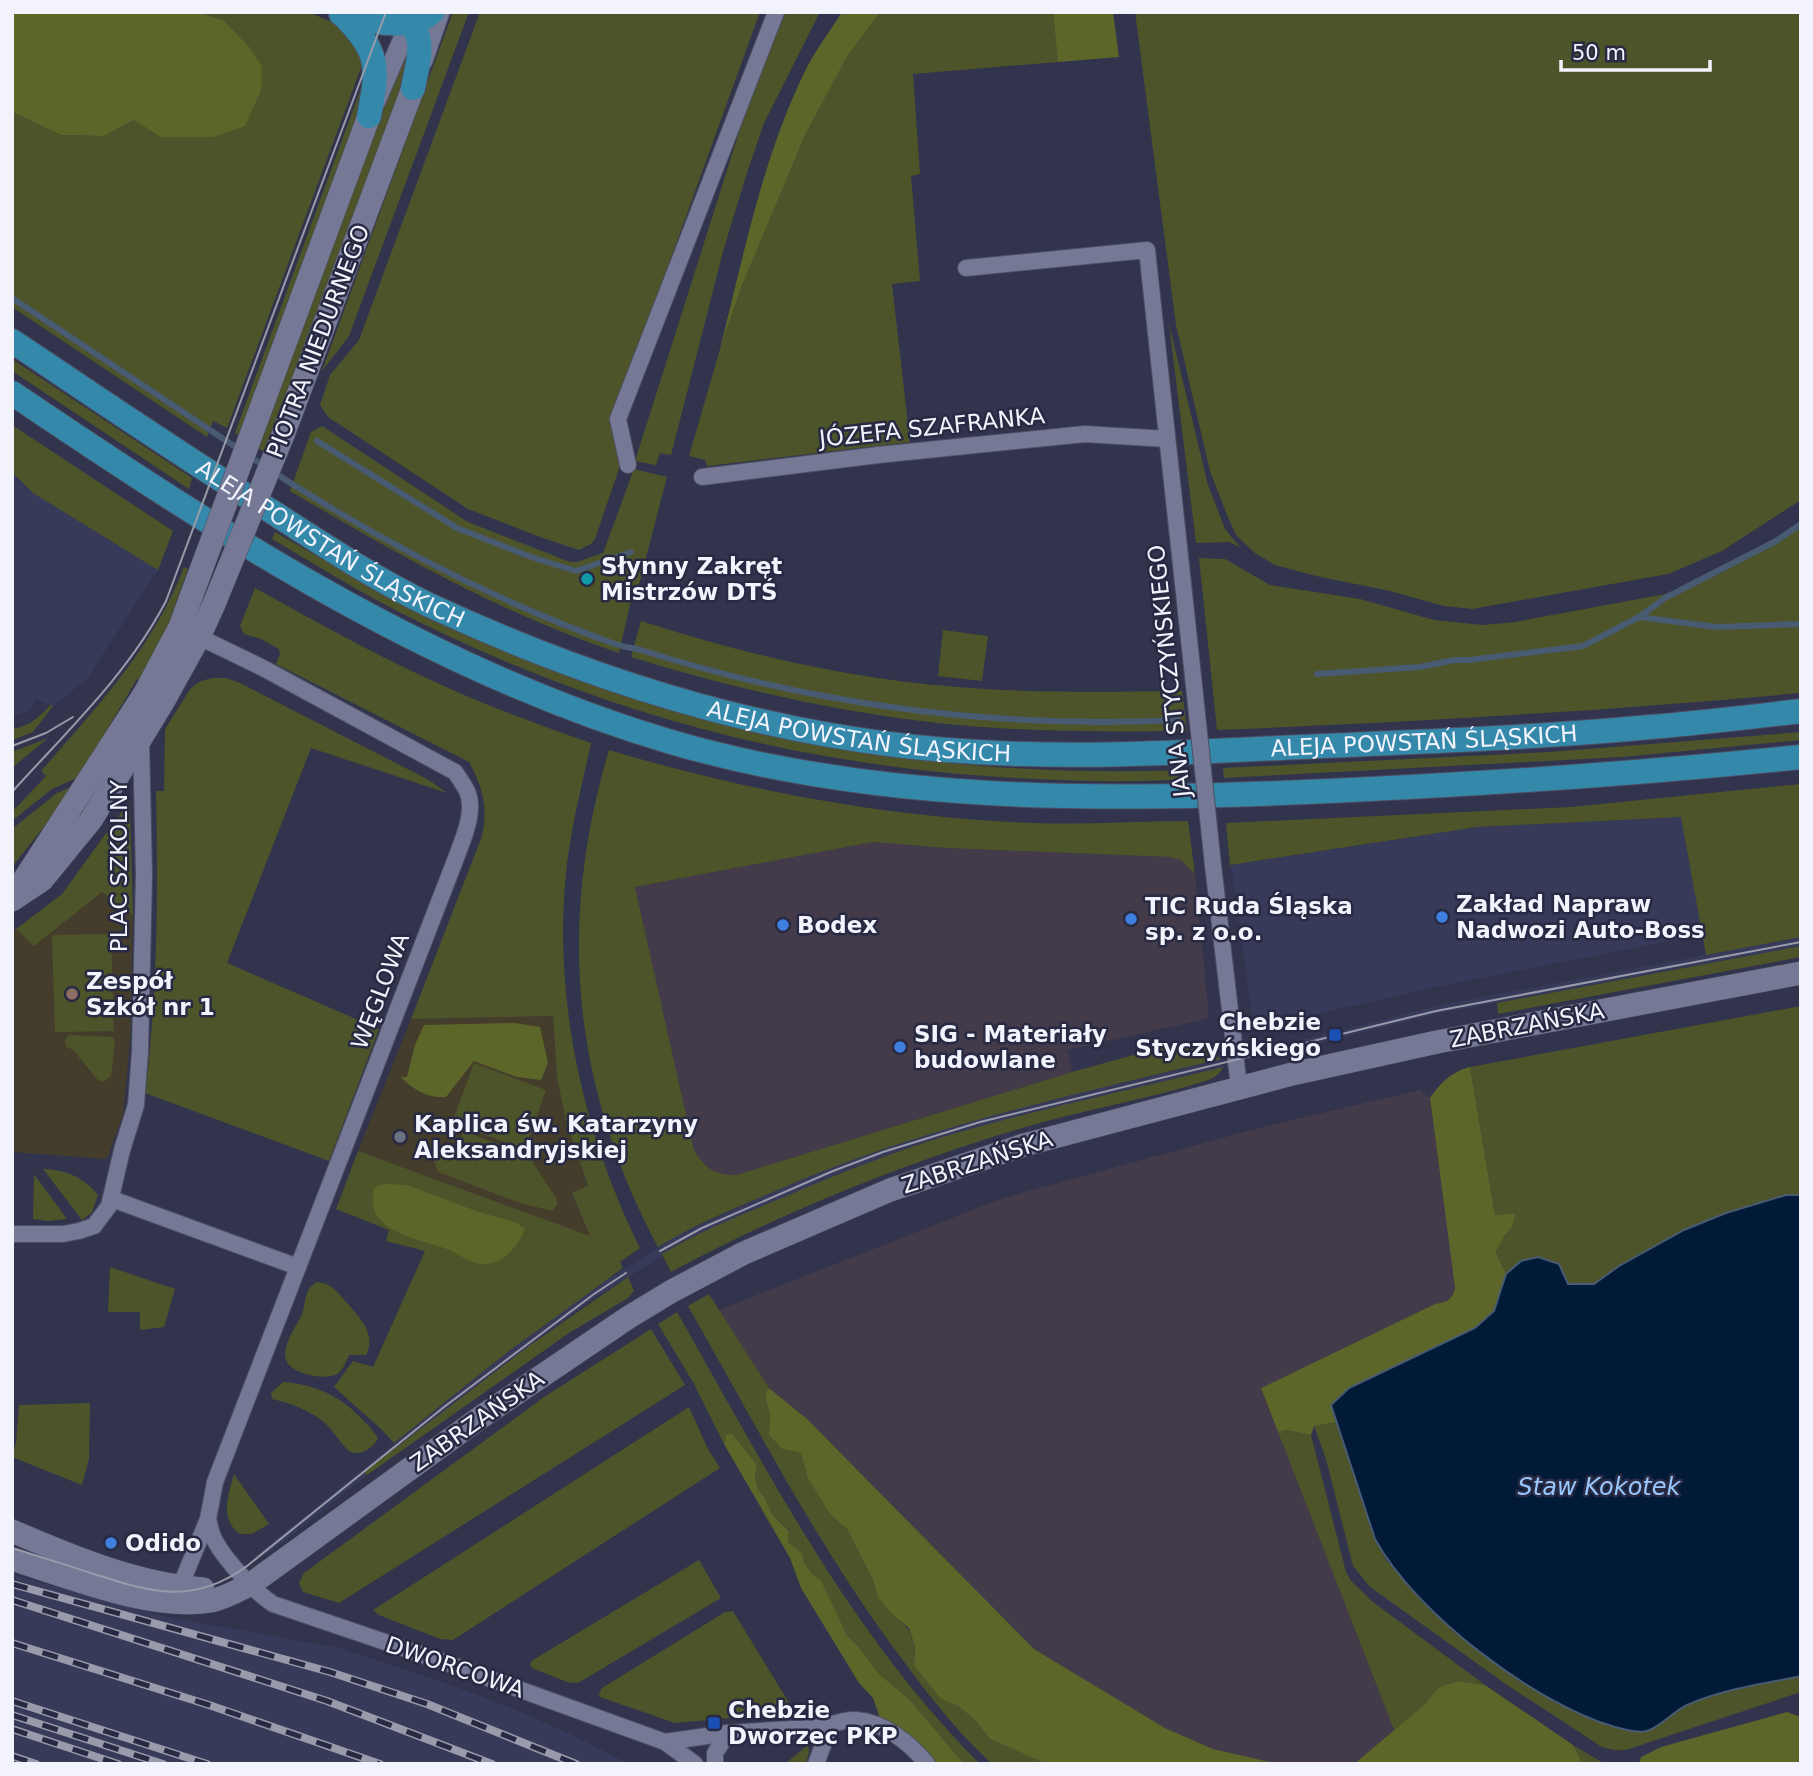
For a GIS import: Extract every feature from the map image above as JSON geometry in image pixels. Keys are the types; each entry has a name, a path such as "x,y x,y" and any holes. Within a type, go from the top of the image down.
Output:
{"main road":[{"path":"340,13 381,24 415,15 419,58 413,88"},
{"path":"340,13 366,42 374,61 375,81 369,116"},
{"name":"PIOTRA NIEDURNEGO","path":"12,899 131,716 189,632 214,604 284,435 413,88"},
{"name":"PIOTRA NIEDURNEGO","path":"12,899 42,880 91,820 141,739 189,632 191,597 369,116"},
{"name":"ALEJA POWSTAŃ ŚLĄSKICH","path":"12,341 176,452 365,571 426,603 568,664 724,713 794,729 882,743 973,753 1116,755 1436,741 1646,728 1801,711"},
{"name":"ALEJA POWSTAŃ ŚLĄSKICH","path":"12,393 146,482 331,595 412,639 539,696 671,742 777,767 923,788 1029,796 1150,798 1481,785 1689,769 1801,757"},
{"name":"ZABRZAŃSKA","path":"251,1584 539,1376 661,1297 744,1253 890,1190 1024,1145 1239,1087 1424,1045 1801,972"},
{"path":"12,1531 45,1546 186,1595"},
{"path":"12,1559 146,1600 186,1595 202,1589 251,1584"}],"street":[{"name":"PIOTRA NIEDURNEGO","path":"413,88 440,12"},
{"path":"628,465 618,419 776,12"},
{"name":"PIOTRA NIEDURNEGO","path":"369,116 415,15"},
{"name":"JANA STYCZYŃSKIEGO","path":"966,268 1147,250 1239,1087"},
{"name":"JÓZEFA SZAFRANKA","path":"702,477 878,455 1085,434 1167,439"},
{"name":"WĘGLOWA","path":"186,1595 208,1519 215,1482 466,832 470,805 468,793 455,772 263,668 189,632"},
{"name":"PLAC SZKOLNY","path":"12,1234 63,1234 94,1226 112,1199 122,1150 136,1105 140,1052 144,874 141,739"},
{"path":"112,1199 298,1267"},
{"path":"208,1519 214,1539 251,1584"},
{"name":"DWORCOWA","path":"251,1584 262,1597 283,1609 444,1661 665,1742 695,1764"},
{"name":"DWORCOWA","path":"665,1742 728,1733 822,1727 853,1720 874,1723 913,1747 927,1764"},
{"path":"816,1764 826,1737 822,1727"},
{"path":"715,1764 715,1753 728,1733"}],"shaded area":[{"path":"12,472 33,493 158,570 86,680 53,706 36,699 30,710 12,716"},
{"path":"1682,817 1702,935 1450,984 1254,1028 1231,865 1477,827"},
{"path":"873,842 946,848 1170,857 1181,860 1195,874 1209,1017 1068,1050 1072,1072 736,1175 723,1175 712,1171 701,1162 694,1150 635,887"},
{"name":"Zespół Szkół nr 1","path":"102,892 133,915 130,1042 123,1115 107,1159 12,1152 12,933 16,929 34,945"},
{"path":"1801,937 1801,946 1436,1014 1296,1049 1294,1042 1445,1004"},
{"path":"553,1016 557,1076 566,1122 588,1187 572,1194 591,1237 358,1151 411,1019"},
{"path":"1221,1059 1223,1067 1002,1121 910,1147 846,1171 693,1237 596,1297 529,1346 272,1551 254,1557 505,1354 591,1290 676,1236 794,1182 908,1139 999,1112"},
{"path":"1420,1090 1430,1098 1455,1288 1453,1297 1261,1388 1394,1730 1354,1764 1278,1764 1213,1749 1165,1728 1034,1649 807,1419 769,1388 719,1310 995,1201 1262,1127"},
{"path":"12,1574 158,1615 339,1648 514,1709 629,1764 12,1764"}],"green space":[{"path":"12,12 197,12 223,20 250,48 262,67 261,90 245,126 213,137 160,137 134,120 104,136 61,135 12,112"},
{"path":"197,12 308,12 339,25 365,57 227,428 213,421 207,437 12,307 12,112 61,135 104,136 134,120 160,137 223,20"},
{"path":"453,12 469,12 349,336 322,371"},
{"path":"480,12 760,12 613,418 621,463 595,539 579,550 468,509 328,417 320,405 330,375 359,340"},
{"path":"786,12 820,12 764,123 746,176 724,248 671,455 660,453 656,465 635,461 760,66"},
{"path":"842,12 880,12 847,57 806,133 741,288 720,349 756,205 778,135 807,67"},
{"path":"880,12 1053,12 1058,62 913,74 920,174 911,176 920,281 892,284 910,442 707,466 705,460 689,456 741,288 806,133 847,57"},
{"path":"1053,12 1113,12 1119,57 1058,62"},
{"path":"1135,12 1801,12 1801,500 1722,551 1668,574 1472,609 1444,606 1390,591 1316,576 1275,565 1255,553 1236,535 1210,471 1176,325"},
{"path":"409,39 413,58 268,454 258,448"},
{"path":"368,69 365,97 239,435 235,433"},
{"path":"1169,324 1208,485 1225,529 1240,547 1229,542 1196,543"},
{"path":"12,359 192,478 189,489 12,371"},
{"path":"12,425 173,531 158,570 33,493 12,472"},
{"path":"322,426 468,522 570,562 603,553 634,469 667,477 636,596 632,596 619,653 533,620 450,581 290,491 311,432"},
{"path":"1801,522 1801,693 1509,715 1217,730 1199,558 1225,559 1270,585 1360,599 1434,620 1483,625 1515,622 1676,592 1721,573"},
{"path":"275,532 382,592 494,646 570,677 719,723 872,754 1028,769 1184,770 1185,779 1079,781 936,772 858,762 707,730 633,709 487,654 415,620 343,581 272,539"},
{"path":"184,567 188,569 144,683 137,679 79,777 52,789 12,821 12,812 46,776 41,771 103,700 140,650 157,624"},
{"path":"255,588 422,676 464,695 591,743 573,825 566,874 564,970 577,1066 589,1113 620,1205 640,1248 620,1262 623,1268 505,1354 394,1443 334,1387 353,1361 373,1367 425,1251 386,1241 389,1230 336,1209 358,1151 590,1236 572,1193 588,1186 566,1122 557,1076 553,1016 411,1019 482,836 483,798 469,762 276,664 279,649 261,639 244,634 240,626"},
{"path":"641,621 768,657 898,681 1009,690 1182,691 1187,731 1062,731 968,726 821,705 706,679 631,657"},
{"path":"943,630 988,636 982,681 938,676"},
{"path":"212,678 226,678 240,683 429,780 447,793 311,748 227,963 379,1029 329,1161 145,1093 156,942 156,791 164,791 165,729 191,688"},
{"path":"50,705 53,706 33,732 12,740 12,729 33,721"},
{"path":"1801,732 1801,740 1622,757 1224,778 1223,768 1549,752"},
{"path":"48,738 12,768 12,752"},
{"path":"609,750 758,788 910,813 1034,823 1188,821 1195,874 1181,860 1170,857 946,848 873,842 635,887 694,1150 711,1169 722,1174 736,1175 1072,1072 1166,1046 1182,1043 1204,1045 1221,1059 994,1115 883,1149 744,1204 658,1247 629,1187 607,1126 591,1065 582,1003 579,941 583,878 593,815"},
{"path":"1801,784 1801,937 1706,955 1681,817 1477,827 1230,865 1226,823 1571,807"},
{"path":"73,786 66,799 12,867 12,829 57,793"},
{"path":"128,803 133,915 102,892 34,946 16,929 62,894"},
{"path":"111,934 114,1031 55,1032 52,935"},
{"path":"1801,946 1801,957 1498,1014 1497,1003"},
{"path":"1801,1006 1801,1195 1786,1195 1684,1230 1619,1266 1594,1285 1568,1284 1559,1264 1521,1261 1506,1274 1496,1253 1498,1245 1507,1235 1514,1213 1495,1215 1470,1067"},
{"path":"515,1023 540,1027 548,1063 541,1080 517,1077 474,1061 446,1097 440,1097 421,1092 401,1077 407,1077 415,1045 424,1025"},
{"path":"69,1035 112,1037 115,1040 111,1076 103,1082 98,1080 73,1050 66,1046 65,1040"},
{"path":"474,1063 546,1090 525,1149 452,1123"},
{"path":"1223,1067 1216,1076 1203,1082 1019,1129 929,1158 798,1210 671,1272 662,1254 733,1218 910,1148 1022,1115"},
{"path":"1470,1067 1495,1215 1515,1213 1513,1224 1496,1253 1506,1274 1494,1311 1475,1328 1349,1388 1331,1405 1337,1422 1314,1426 1311,1435 1286,1430 1278,1432 1261,1388 1451,1298 1455,1288 1430,1098 1447,1078"},
{"path":"463,1131 528,1155 556,1198 557,1205 552,1211 517,1202 438,1172 434,1160 438,1154 456,1152"},
{"path":"43,1169 67,1173 86,1183 98,1195 92,1212 82,1220"},
{"path":"34,1174 67,1219 33,1219"},
{"path":"384,1184 407,1185 517,1223 525,1229 516,1245 503,1258 480,1264 447,1249 408,1237 382,1222 374,1211 373,1198 374,1188"},
{"path":"110,1267 175,1289 164,1327 140,1330 140,1312 108,1312"},
{"path":"628,1277 634,1291 628,1298 569,1333 367,1475 364,1472 529,1346"},
{"path":"317,1282 332,1287 338,1293 366,1327 370,1341 366,1355 349,1355 337,1374 326,1377 296,1370 290,1366 285,1356 287,1343 303,1311 308,1291"},
{"path":"709,1294 769,1388 765,1396 770,1415 769,1435 782,1449 801,1453 809,1478 830,1513 847,1529 873,1580 878,1597 909,1630 915,1647 914,1666 941,1699 958,1706 976,1721 990,1739 1046,1764 992,1764 944,1714 912,1673 843,1574 789,1486 688,1306"},
{"path":"677,1312 778,1490 851,1606 890,1661 933,1714 980,1764 964,1764 909,1699 879,1674 847,1635 821,1580 812,1574 802,1553 788,1542 789,1530 772,1514 758,1490 755,1476 757,1465 732,1433 726,1435 724,1444 694,1384 658,1324"},
{"path":"651,1329 685,1385 339,1603 303,1592 299,1583 304,1573 544,1397"},
{"path":"283,1382 305,1385 334,1397 352,1409 378,1439 366,1450 351,1452 320,1419 294,1405 272,1399 271,1393"},
{"path":"769,1388 807,1419 1034,1649 1165,1728 1213,1749 1278,1764 1046,1764 990,1739 976,1721 958,1706 941,1699 914,1666 915,1647 909,1628 891,1613 878,1597 873,1580 847,1529 830,1514 808,1478 801,1453 782,1449 769,1435 770,1415 765,1396"},
{"path":"90,1403 89,1459 82,1485 12,1457 19,1405"},
{"path":"689,1407 720,1468 453,1640 440,1639 379,1615 373,1610"},
{"path":"1337,1422 1375,1539 1386,1560 1455,1632 1552,1699 1645,1732 1685,1706 1716,1694 1801,1676 1801,1692 1633,1748 1619,1750 1602,1747 1507,1685 1370,1587 1353,1566 1326,1459 1314,1426"},
{"path":"1286,1430 1311,1435 1346,1572 1351,1581 1373,1602 1485,1685 1458,1681 1439,1687 1425,1704 1394,1730 1278,1432"},
{"path":"732,1433 757,1465 755,1476 758,1490 772,1514 789,1531 788,1542 802,1553 812,1574 821,1580 847,1635 879,1674 909,1699 964,1764 936,1764 919,1744 880,1718 873,1698 859,1683 801,1588 790,1558 724,1444 726,1435"},
{"path":"234,1474 269,1524 252,1534 240,1534 229,1521 227,1507"},
{"path":"699,1560 721,1598 578,1683 567,1682 532,1668 530,1664 533,1660"},
{"path":"733,1611 791,1706 791,1713 675,1723 600,1697 602,1688 725,1612"},
{"path":"1458,1681 1485,1685 1573,1745 1583,1764 1354,1764 1425,1704 1439,1687"},
{"path":"1787,1712 1801,1717 1801,1764 1639,1764 1641,1757 1661,1747"},
{"path":"808,1745 806,1764 785,1764"},
{"path":"1573,1745 1605,1764 1583,1764"}],"water":[{"name":"Staw Kokotek","path":"1786,1195 1801,1195 1801,1676 1701,1699 1647,1731 1635,1732 1615,1727 1583,1715 1514,1677 1447,1625 1418,1596 1375,1539 1331,1405 1349,1388 1475,1328 1494,1311 1506,1274 1521,1261 1538,1257 1559,1264 1568,1284 1594,1284 1619,1266 1684,1230 1726,1213"}],"waterway":[{"path":"12,298 240,450"},
{"path":"317,441 457,528 531,557 576,571 631,552"},
{"path":"249,456 336,511 426,561 519,606 618,645 772,685 906,709 1042,721 1178,720"},
{"path":"1317,674 1419,667 1455,660 1583,646 1639,617 1665,598 1776,541 1801,524"},
{"path":"1639,617 1717,627 1801,624"}],"tram line":[{"path":"12,792 115,677 151,628 166,601 386,12"},
{"path":"12,746 46,733 73,717"},
{"path":"660,1251 702,1228 833,1171 883,1152 980,1122 1436,1011 1801,942"},
{"path":"12,1548 115,1581 154,1590 191,1591 228,1578 247,1566 444,1407 626,1273"}],"railway":[{"path":"12,1584 330,1672 427,1704 576,1764"},
{"path":"12,1600 327,1701 492,1764"},
{"path":"12,1643 209,1705 380,1764"},
{"path":"12,1701 207,1764"},
{"path":"12,1715 163,1764"},
{"path":"12,1729 118,1764"},
{"path":"12,1756 36,1764"}],"place":[{"name":"Słynny Zakręt Mistrzów DTŚ","path":"587,579"},
{"name":"Zakład Napraw Nadwozi Auto-Boss","path":"1442,917"},
{"name":"TIC Ruda Śląska sp. z o.o.","path":"1131,919"},
{"name":"Bodex","path":"783,925"},
{"name":"Zespół Szkół nr 1","path":"72,994"},
{"name":"Chebzie Styczyńskiego","path":"1335,1035"},
{"name":"SIG - Materiały budowlane","path":"900,1047"},
{"name":"Kaplica św. Katarzyny Aleksandryjskiej","path":"400,1137"},
{"name":"Odido","path":"111,1543"},
{"name":"Chebzie Dworzec PKP","path":"714,1723"}]}
